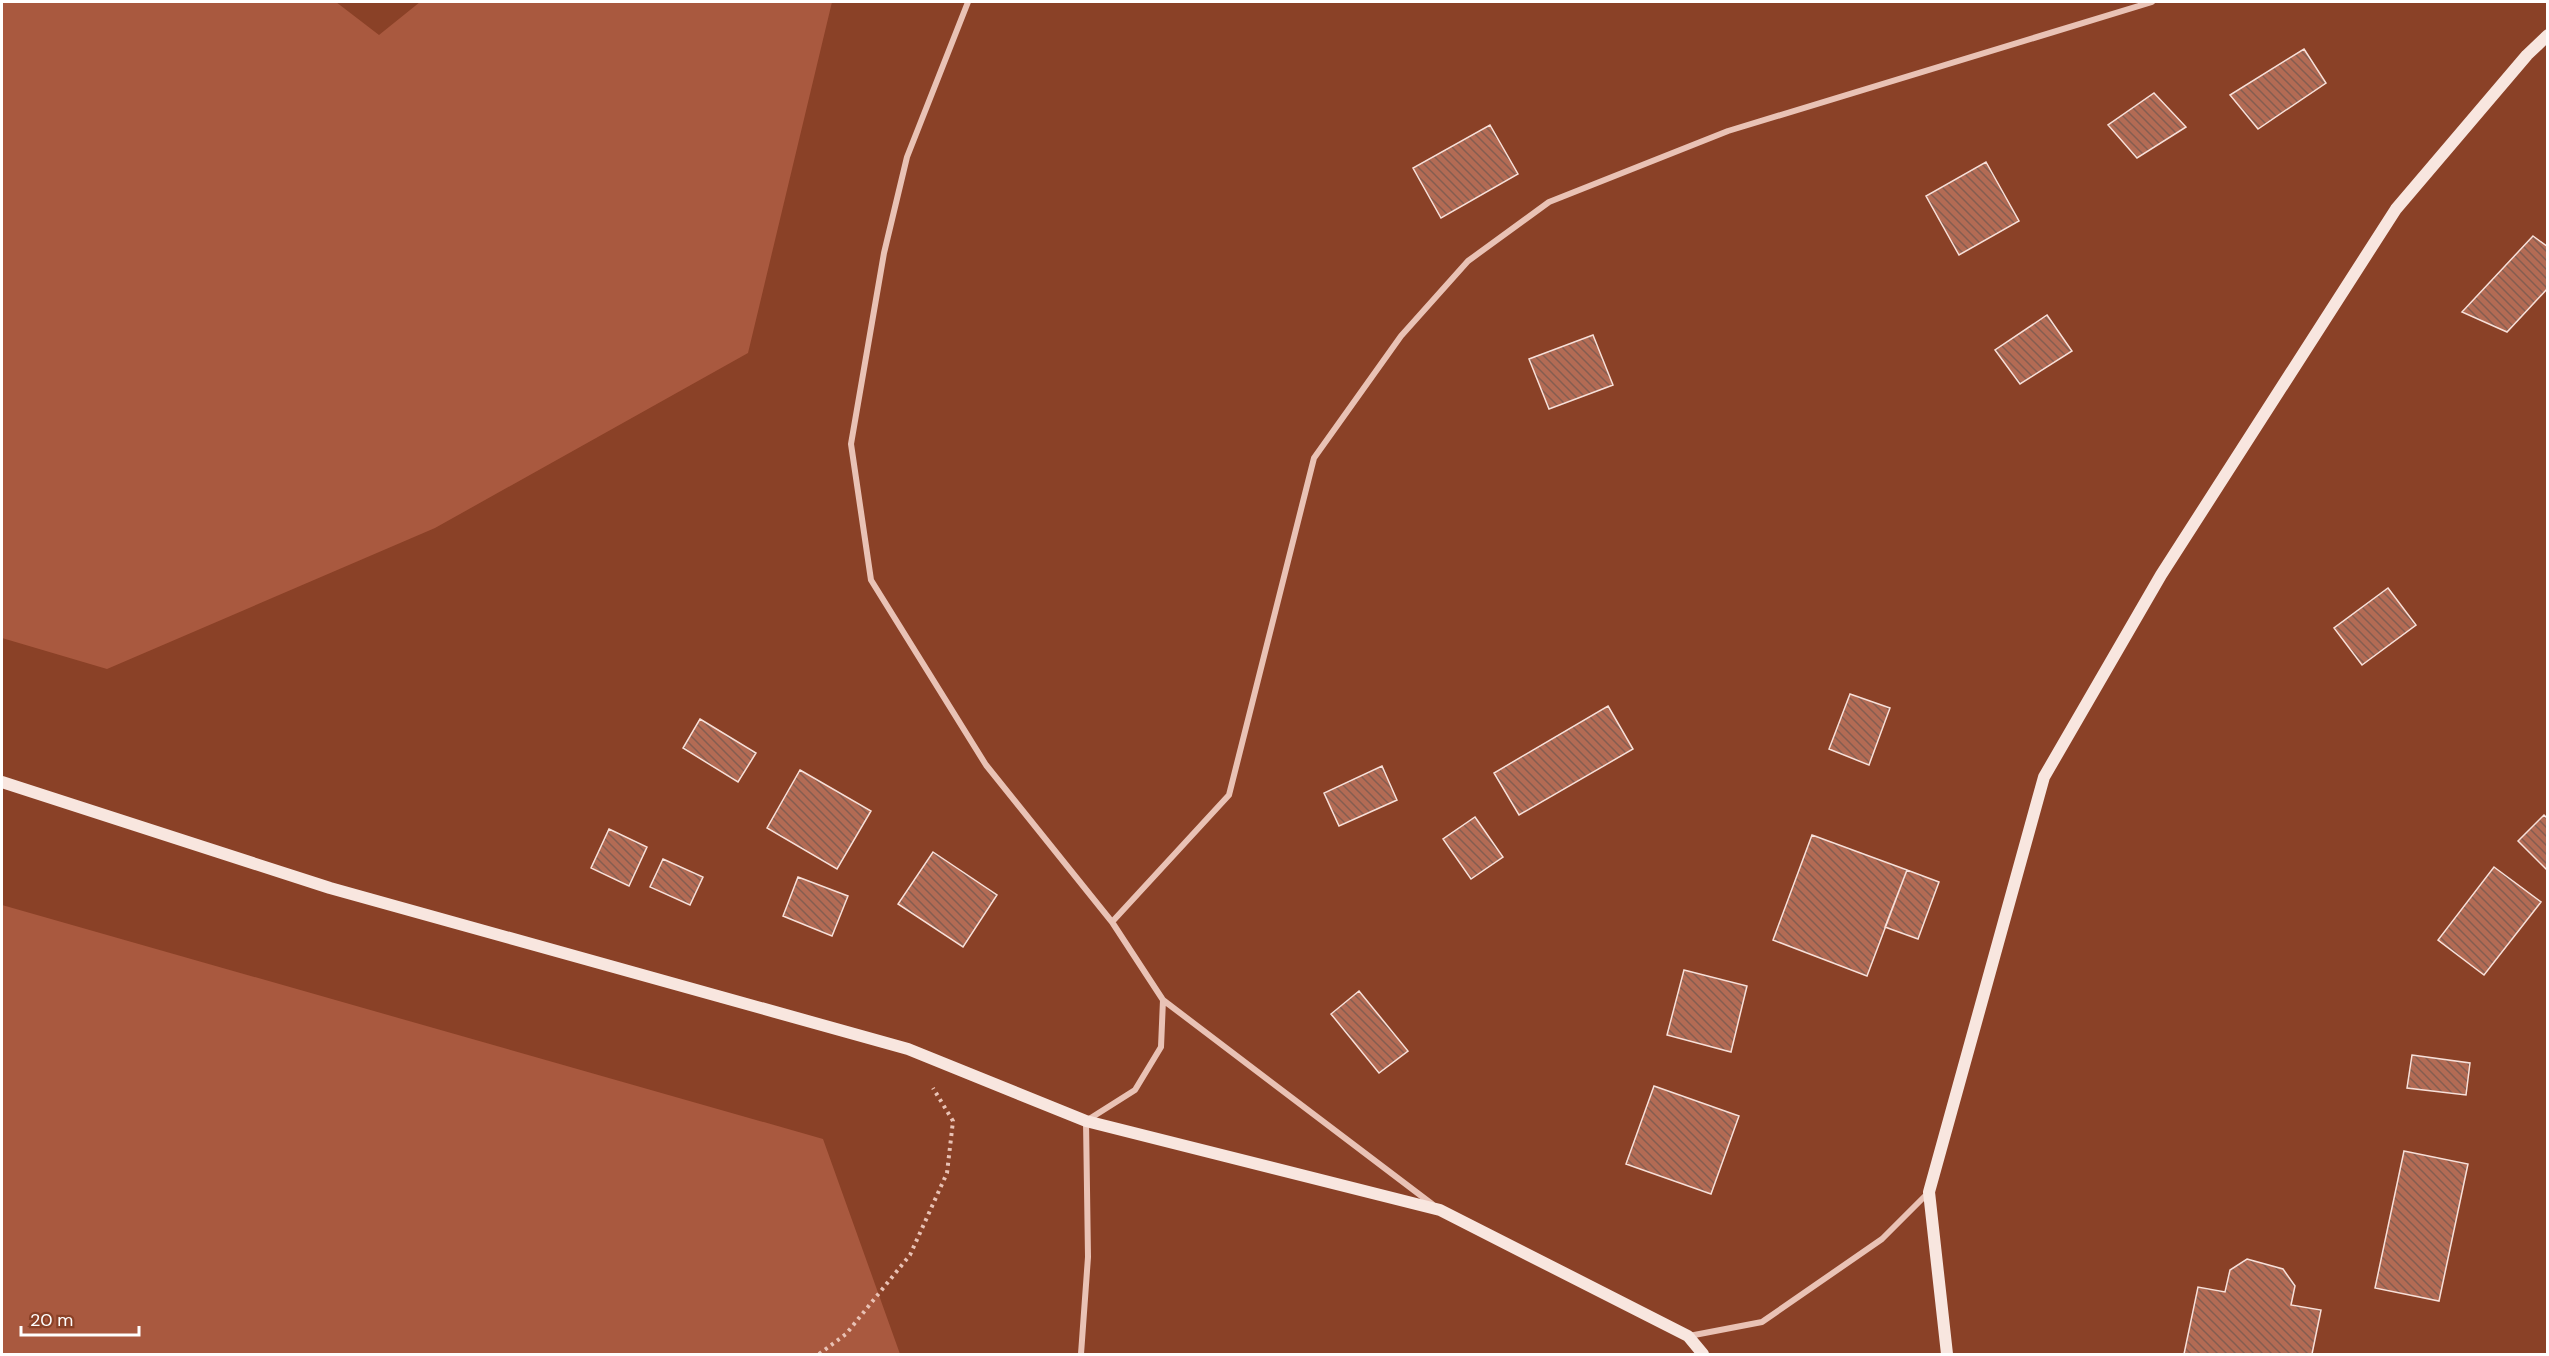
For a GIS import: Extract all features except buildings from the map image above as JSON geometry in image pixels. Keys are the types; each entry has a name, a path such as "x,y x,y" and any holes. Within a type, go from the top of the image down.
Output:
{"street":[{"path":"968,2 907,157 884,253 851,444 871,580 986,765 1112,922 1163,1000 1440,1210 1688,1336 1703,1354"},
{"path":"1112,922 1229,795 1314,458 1401,336 1468,261 1549,202 1728,130 2152,2"},
{"path":"1947,1354 1929,1192 2044,777 2161,575 2396,209 2527,55 2547,35"},
{"path":"2,782 330,888 908,1049 1086,1120 1440,1210"},
{"path":"1086,1120 1135,1090 1161,1047 1163,1000"},
{"path":"1081,1354 1088,1257 1086,1120"},
{"path":"1688,1336 1762,1323 1882,1239 1929,1192"}],"path":[{"path":"819,1354 846,1334 910,1255 947,1173 953,1120 908,1049"}],"shaded area":[{"path":"2,2 336,2 379,35 420,2 832,2 748,353 435,528 107,669 2,638"},
{"path":"2,905 823,1139 900,1354 2,1354"}]}
